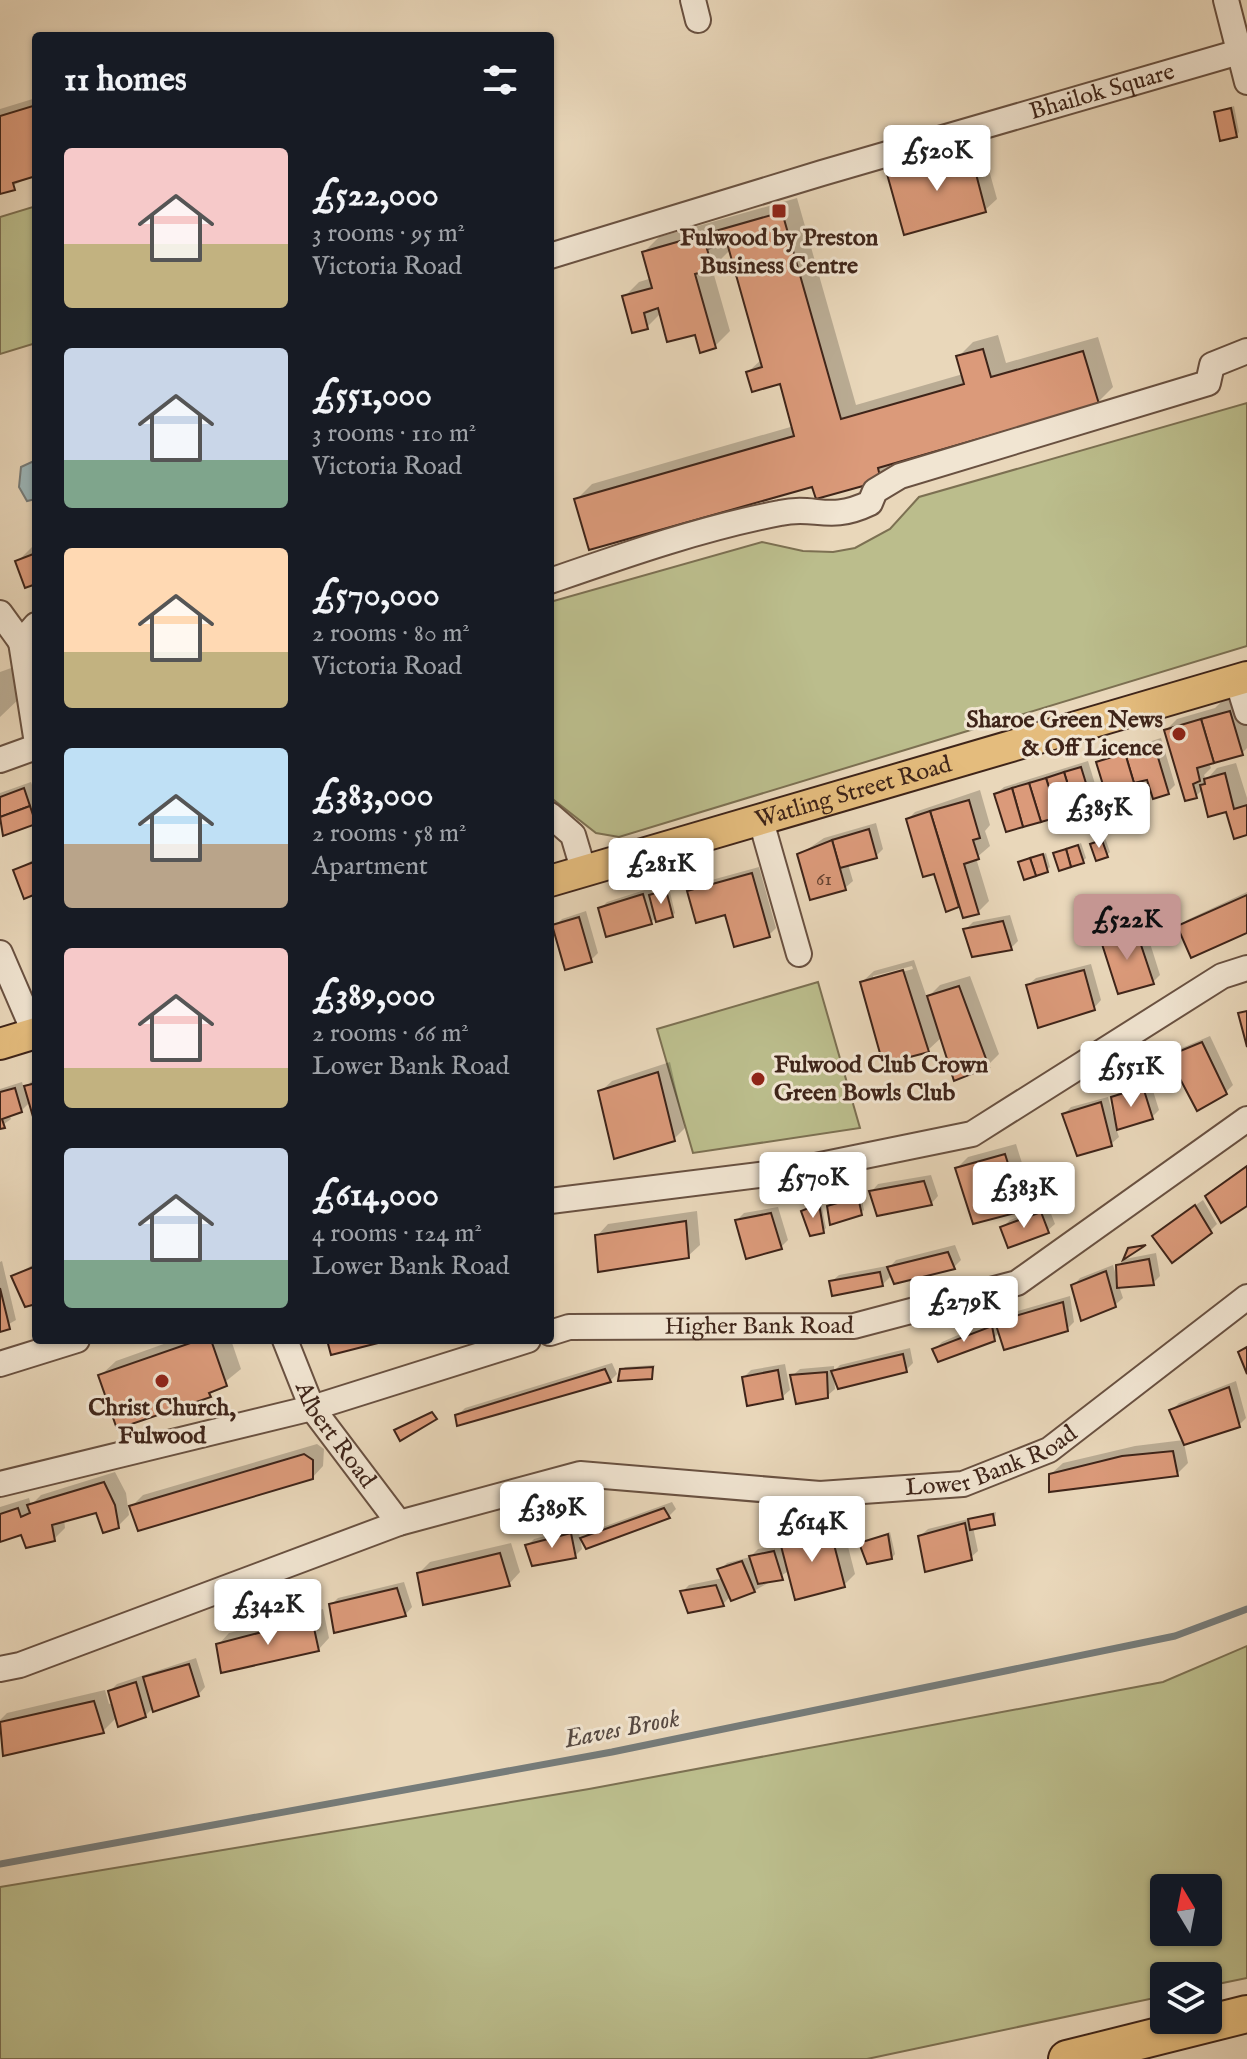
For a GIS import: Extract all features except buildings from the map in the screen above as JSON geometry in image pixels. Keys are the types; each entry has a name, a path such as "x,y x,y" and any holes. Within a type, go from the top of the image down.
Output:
{"highway":[{"path":"1067,2059 1247,2014"}],"main road":[{"name":"Watling Street Road","path":"554,877 584,872 761,821 965,757 1242,678"},
{"path":"0,1044 32,1035"}],"street":[{"path":"1226,0 1247,82"},
{"name":"Bhailok Square","path":"554,255 825,179 1239,52"},
{"path":"554,580 731,524 784,512 830,515 851,512 870,503 875,491 900,476 1208,383 1212,365 1247,351"},
{"path":"0,613 28,634 32,686"},
{"path":"1242,678 1247,712"},
{"path":"0,760 32,748"},
{"path":"554,818 573,835 584,872"},
{"path":"761,821 799,954"},
{"path":"0,953 32,1025"},
{"path":"554,1201 791,1171 972,1134 1222,976 1247,968"},
{"name":"Higher Bank Road","path":"554,1332 584,1327 854,1326 1017,1283 1247,1119"},
{"name":"Lower Bank Road","path":"0,1669 20,1665 399,1523 580,1474 820,1494 963,1484 1049,1450 1247,1297"},
{"path":"0,1364 64,1344"},
{"name":"Albert Road","path":"287,1344 312,1408 399,1523"},
{"path":"0,1484 312,1408 515,1344"}],"green space":[{"path":"32,207 32,344 0,354 0,217"},
{"path":"1247,403 1247,646 619,837 596,833 554,800 554,601 762,542 803,551 833,552 855,548 890,529 919,497"},
{"name":"Fulwood Club Crown Green Bowls Club","path":"818,982 860,1128 693,1153 657,1029"},
{"path":"1247,1646 1247,1978 1222,1983 1222,1962 1150,1962 1150,1999 867,2059 0,2059 0,1887 589,1789 1163,1682"}],"water":[{"path":"32,462 32,500 27,501 19,487 21,467"}],"waterway":[{"name":"Eaves Brook","path":"0,1864 612,1752 1175,1636 1247,1609"}],"place":[{"name":"Fulwood by Preston Business Centre","path":"779,211"},
{"name":"Sharoe Green News & Off Licence","path":"1179,734"},
{"name":"Fulwood Club Crown Green Bowls Club","path":"758,1079"},
{"name":"Christ Church, Fulwood","path":"162,1381"}]}
